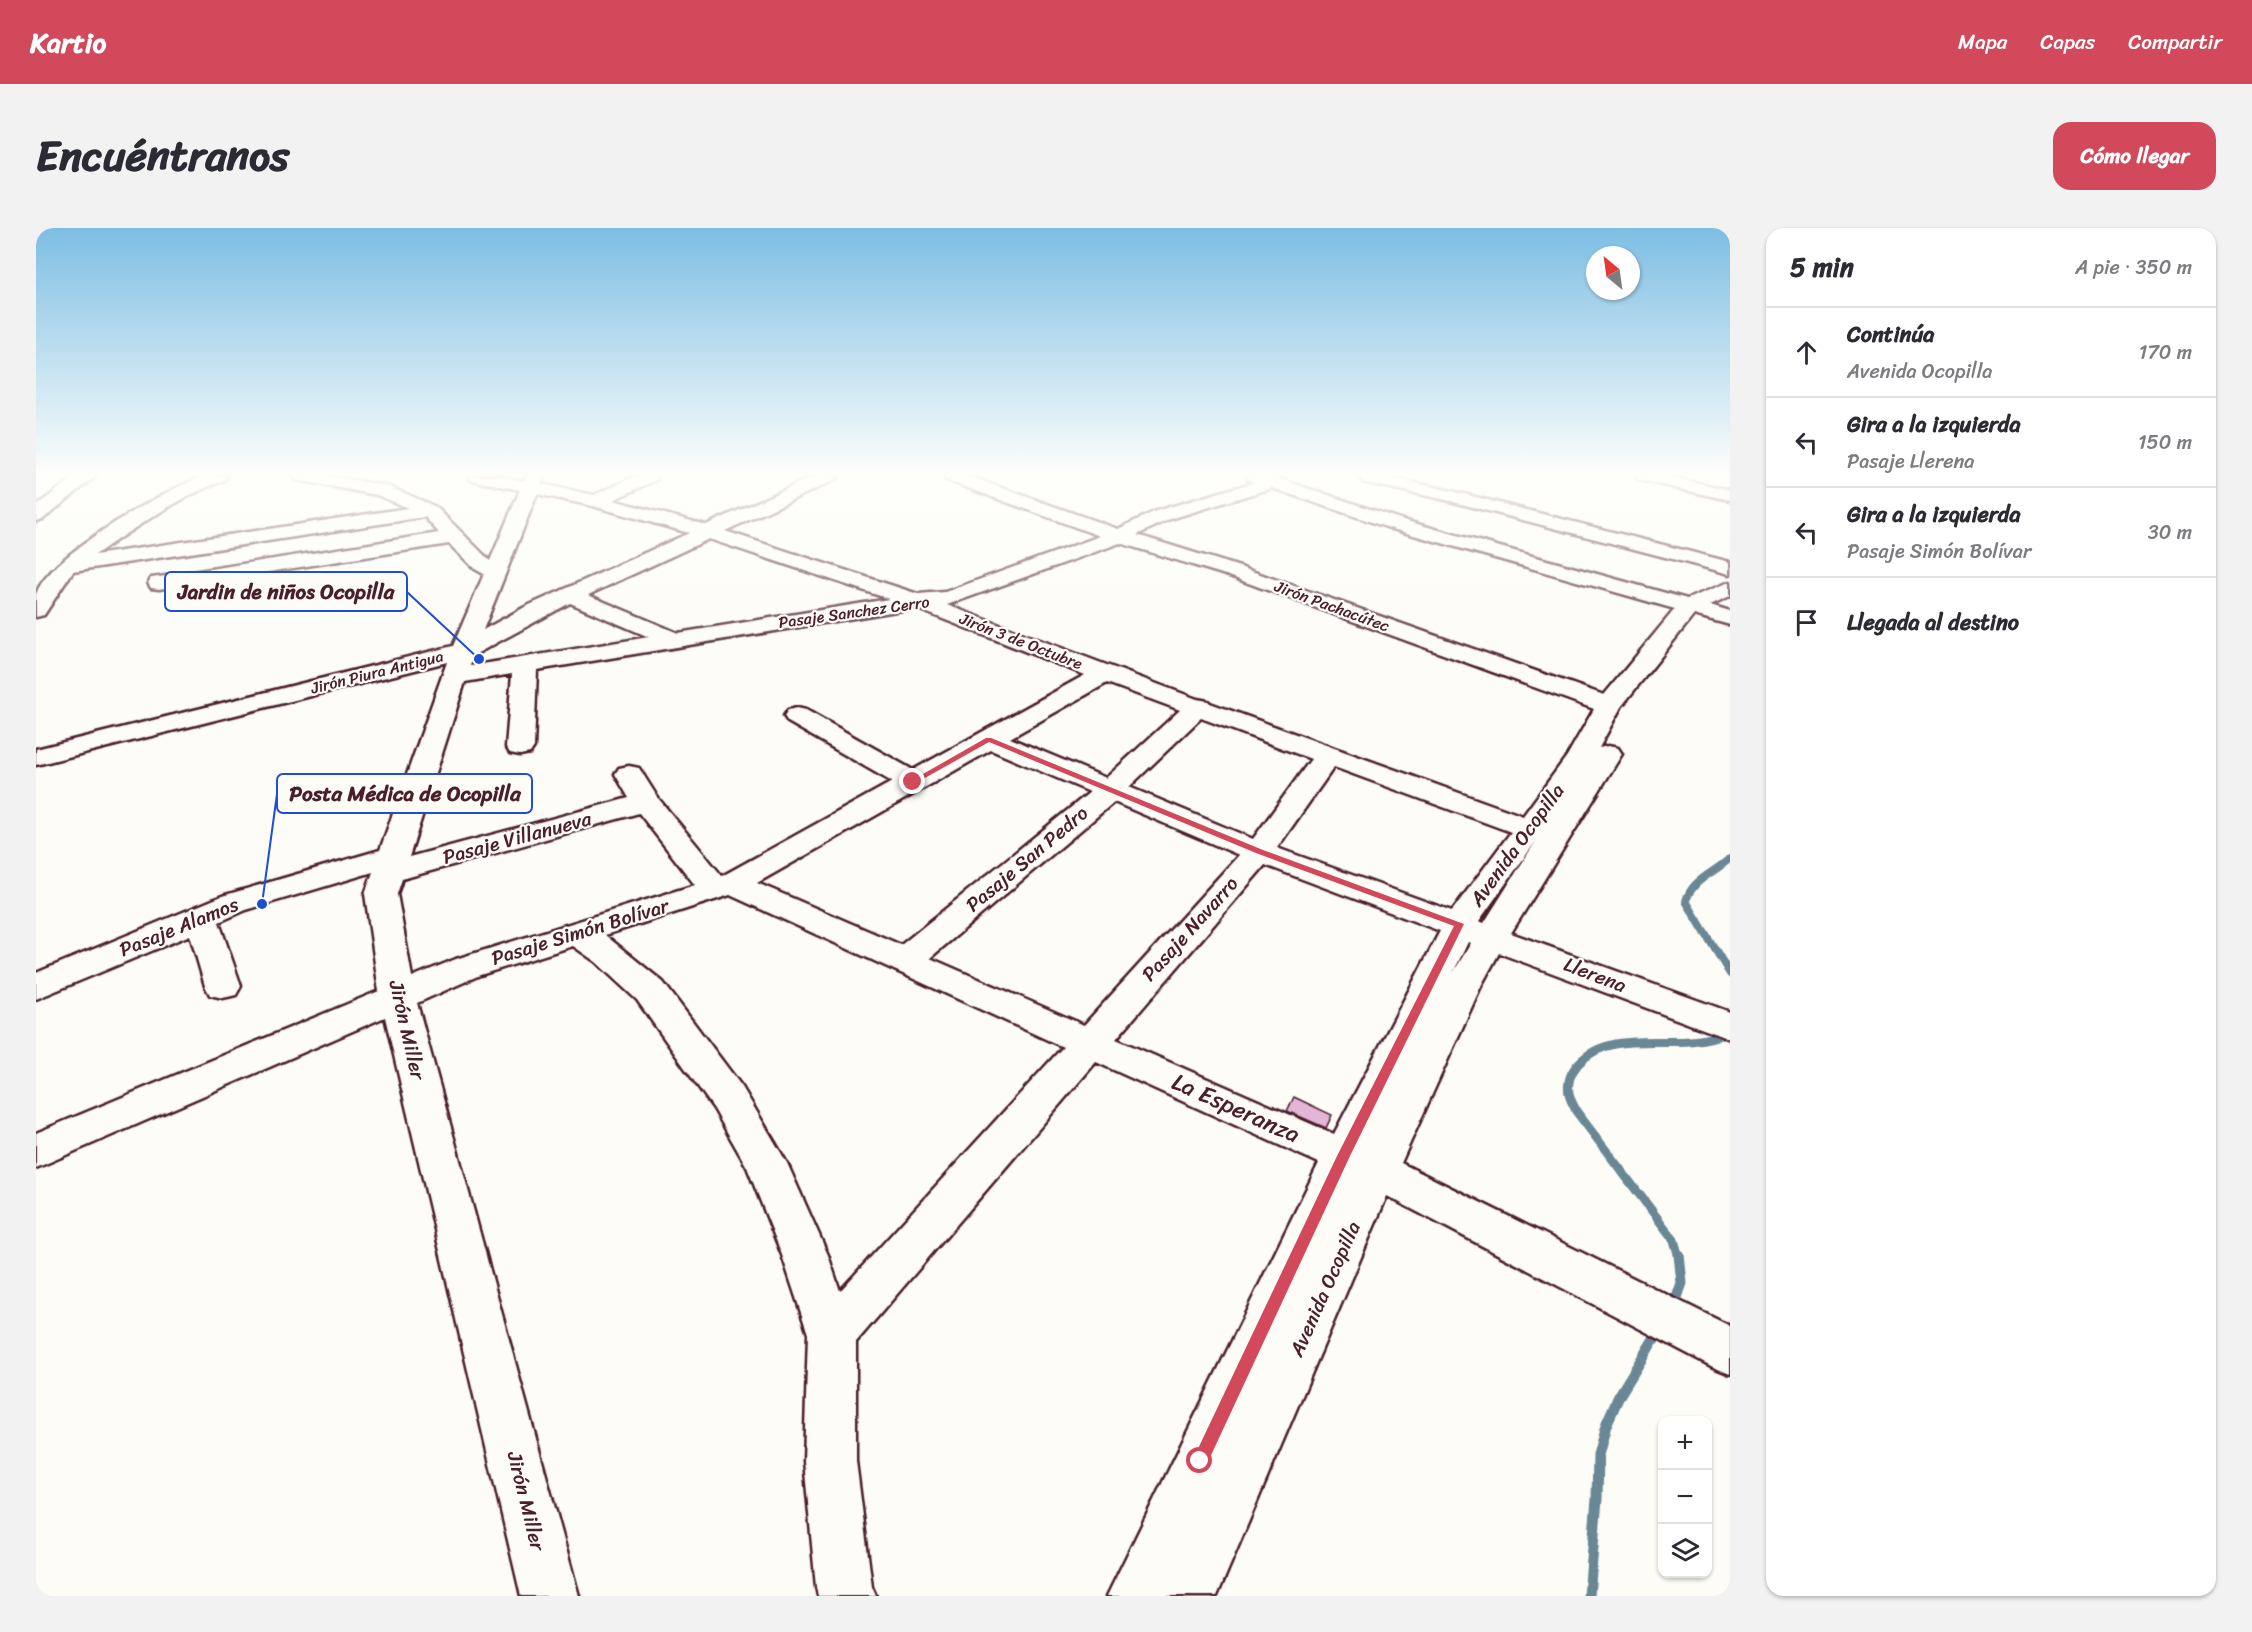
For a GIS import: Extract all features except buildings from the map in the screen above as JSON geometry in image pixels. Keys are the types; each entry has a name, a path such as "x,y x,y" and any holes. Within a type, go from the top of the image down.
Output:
{"street":[{"path":"36,610 66,566 104,540"},
{"path":"66,566 235,540"},
{"path":"163,551 158,591 438,540"},
{"path":"457,540 482,565 496,571"},
{"name":"Jirón Miller","path":"509,540 459,663 381,894 398,998 550,1596"},
{"name":"Jirón Piura Antigua","path":"36,757 459,663 569,595 686,540"},
{"name":"Jirón 3 de Octubre","path":"732,540 917,601 1105,674 1199,706 1542,834"},
{"name":"Pasaje Sanchez Cerro","path":"459,663 525,664 917,601 948,598 1108,540"},
{"name":"Jirón Pachacútec","path":"1131,540 1236,572 1609,706"},
{"path":"1459,540 1718,605"},
{"path":"1621,540 1730,568"},
{"path":"569,595 675,640"},
{"name":"Avenida Ocopilla","path":"1542,834 1609,706 1718,605"},
{"name":"Avenida Ocopilla","path":"1136,1596 1360,1163 1464,984 1476,930 1542,834 1603,764 1636,700 1654,675 1718,605"},
{"path":"520,747 525,664"},
{"name":"Pasaje Simón Bolívar","path":"36,1151 468,967 724,886 1105,674"},
{"name":"Pasaje San Pedro","path":"905,960 1109,791 1199,706"},
{"path":"797,716 913,782"},
{"name":"Llerena","path":"988,739 1259,852 1476,930 1720,1022"},
{"name":"Pasaje Navarro","path":"832,1334 1259,852 1328,755"},
{"path":"629,774 646,802 724,886"},
{"name":"Pasaje Villanueva","path":"391,865 646,802"},
{"name":"Pasaje Alamos","path":"36,987 234,903 306,880 391,865"},
{"name":"La Esperanza","path":"724,886 905,960 1360,1163 1714,1344"},
{"path":"201,917 224,987"},
{"path":"578,933 608,954 650,991 728,1098 766,1163 805,1255 832,1334 830,1461 844,1587 847,1596"},
{"name":"Avenida Ocopilla","path":"1188,1596 1360,1163"}],"waterway":[{"path":"1730,858 1693,887 1686,901 1730,974"},
{"path":"1679,1257 1674,1240 1576,1111 1570,1096 1569,1082 1578,1064 1589,1054 1602,1048 1631,1042 1700,1040 1730,1031"},
{"path":"1673,1309 1682,1283 1679,1255"},
{"path":"1589,1596 1597,1499 1598,1455 1606,1425 1619,1396 1660,1329"}],"place":[{"name":"Jardin de niños Ocopilla","path":"479,659"},
{"name":"Posta Médica de Ocopilla","path":"262,904"}],"route":[{"path":"913,782 988,739 1259,852 1460,924 1343,1156 1200,1461"}]}
